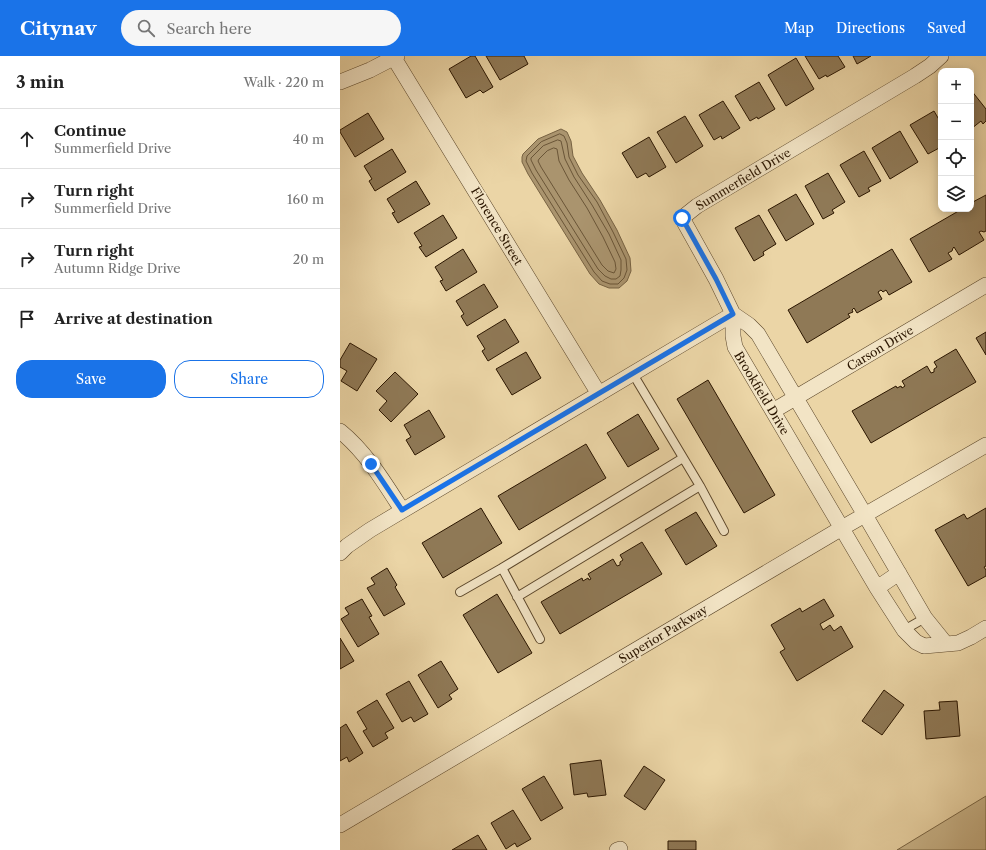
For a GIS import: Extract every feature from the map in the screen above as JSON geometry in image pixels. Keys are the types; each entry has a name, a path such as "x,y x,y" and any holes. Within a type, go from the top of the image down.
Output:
{"street":[{"name":"Summerfield Drive","path":"733,314 716,279 682,218 697,206 915,76 942,56"},
{"path":"340,82 370,70 396,57"},
{"name":"Florence Street","path":"396,57 599,394"},
{"name":"Carson Drive","path":"773,411 986,285"},
{"path":"340,553 346,546 402,510 733,314 749,325 758,334 925,618 946,644"},
{"name":"Brookfield Drive","path":"733,314 733,336 735,347 904,630 916,642 924,646 958,643 986,628"},
{"path":"340,431 358,447 402,510"},
{"name":"Superior Parkway","path":"340,825 842,528 986,445"},
{"path":"878,588 899,573"}],"lane":[{"path":"633,374 700,486 724,531"},
{"path":"460,592 683,458"},
{"path":"517,597 700,486"},
{"path":"502,568 540,639"},
{"path":"904,630 925,618"}],"shaded area":[{"path":"986,796 986,850 897,850"}],"water":[{"path":"561,129 567,132 571,141 573,156 617,230 630,258 631,271 627,281 619,288 609,288 599,284 590,274 522,162 523,154 538,139"}],"building":[{"path":"471,56 475,56 493,87 483,93 480,90 466,98 449,69"},
{"path":"486,56 524,56 528,64 500,80"},
{"path":"805,56 838,56 845,67 827,77 826,75 819,79"},
{"path":"853,56 871,56 857,64"},
{"path":"796,58 814,89 786,106 768,75"},
{"path":"759,82 775,109 758,119 757,117 750,121 735,96"},
{"path":"974,94 986,109 986,121 983,124 981,121 974,127"},
{"path":"723,101 740,128 722,139 721,136 714,140 699,115"},
{"path":"934,111 938,118 938,149 928,154 910,125"},
{"path":"368,113 384,139 355,157 340,130"},
{"path":"685,116 703,146 676,163 657,132"},
{"path":"900,131 918,162 890,179 872,148"},
{"path":"649,137 666,167 649,177 646,173 637,178 622,153"},
{"path":"392,149 406,172 375,191 369,181 372,179 364,166"},
{"path":"864,151 881,181 868,188 870,191 859,197 840,165"},
{"path":"828,173 845,202 832,210 834,213 823,219 805,186"},
{"path":"416,181 430,204 398,223 392,213 395,212 387,199"},
{"path":"796,194 814,224 786,241 768,210"},
{"path":"986,195 986,231 979,232 984,240 959,255 954,247 952,251 948,253 952,259 929,272 910,239 957,212 974,212 974,201"},
{"path":"443,215 457,238 426,257 419,247 422,246 414,233"},
{"path":"759,215 776,244 763,252 764,255 754,261 735,228"},
{"path":"463,249 477,272 446,291 440,281 443,280 435,267"},
{"path":"892,249 912,282 889,295 886,290 883,292 881,290 878,292 882,299 857,313 854,308 852,310 853,312 848,314 850,317 807,343 788,310"},
{"path":"484,284 498,307 467,326 461,316 464,314 456,301"},
{"path":"505,319 519,342 488,361 482,351 485,349 477,336"},
{"path":"986,332 986,355 976,338"},
{"path":"350,343 377,359 357,391 341,381 347,371 340,367 340,360"},
{"path":"956,349 976,382 871,443 852,411 896,386 897,388 901,386 902,388 905,386 902,381 927,366 931,373 934,372 934,369 937,367 934,362"},
{"path":"526,352 541,378 512,395 496,369"},
{"path":"395,372 418,394 391,422 379,410 387,401 376,391"},
{"path":"708,380 775,495 744,513 677,399"},
{"path":"429,410 445,437 415,455 406,440 411,437 404,425"},
{"path":"638,414 659,449 628,467 607,433"},
{"path":"586,444 606,478 519,530 498,496"},
{"path":"481,508 502,543 443,578 422,543"},
{"path":"986,508 986,566 984,567 986,570 986,576 968,586 935,530 964,514 967,519"},
{"path":"696,512 717,546 686,565 665,530"},
{"path":"642,542 662,574 560,634 541,602 582,578 583,581 588,578 589,580 591,579 588,574 613,559 617,566 620,565 620,562 623,560 620,555"},
{"path":"387,568 397,585 395,587 405,604 384,616 367,588 375,584 371,578"},
{"path":"497,594 532,653 498,673 463,615"},
{"path":"362,599 372,616 369,617 379,634 358,647 341,619 349,614 345,608"},
{"path":"824,599 834,616 820,624 823,630 830,625 834,631 841,626 853,647 797,681 780,652 785,649 771,625 800,608 802,612"},
{"path":"340,638 354,661 340,669"},
{"path":"441,661 458,689 449,695 452,699 438,708 418,675"},
{"path":"409,681 428,714 414,722 411,717 402,722 386,694"},
{"path":"884,690 904,705 882,735 862,721"},
{"path":"377,700 394,728 385,733 388,738 373,747 363,731 367,729 357,712"},
{"path":"957,701 960,736 926,739 924,711 940,710 939,702"},
{"path":"346,724 363,753 349,762 347,757 340,761 340,728"},
{"path":"601,760 606,795 588,797 587,793 574,795 570,764"},
{"path":"644,766 665,780 645,810 624,796"},
{"path":"544,776 563,808 541,821 522,789"},
{"path":"513,810 531,839 517,847 515,843 506,849 491,823"},
{"path":"478,835 487,850 452,850"},
{"path":"668,841 696,841 696,850 668,850"}],"route":[{"path":"371,464 402,510 733,314 716,279 682,218"}]}
